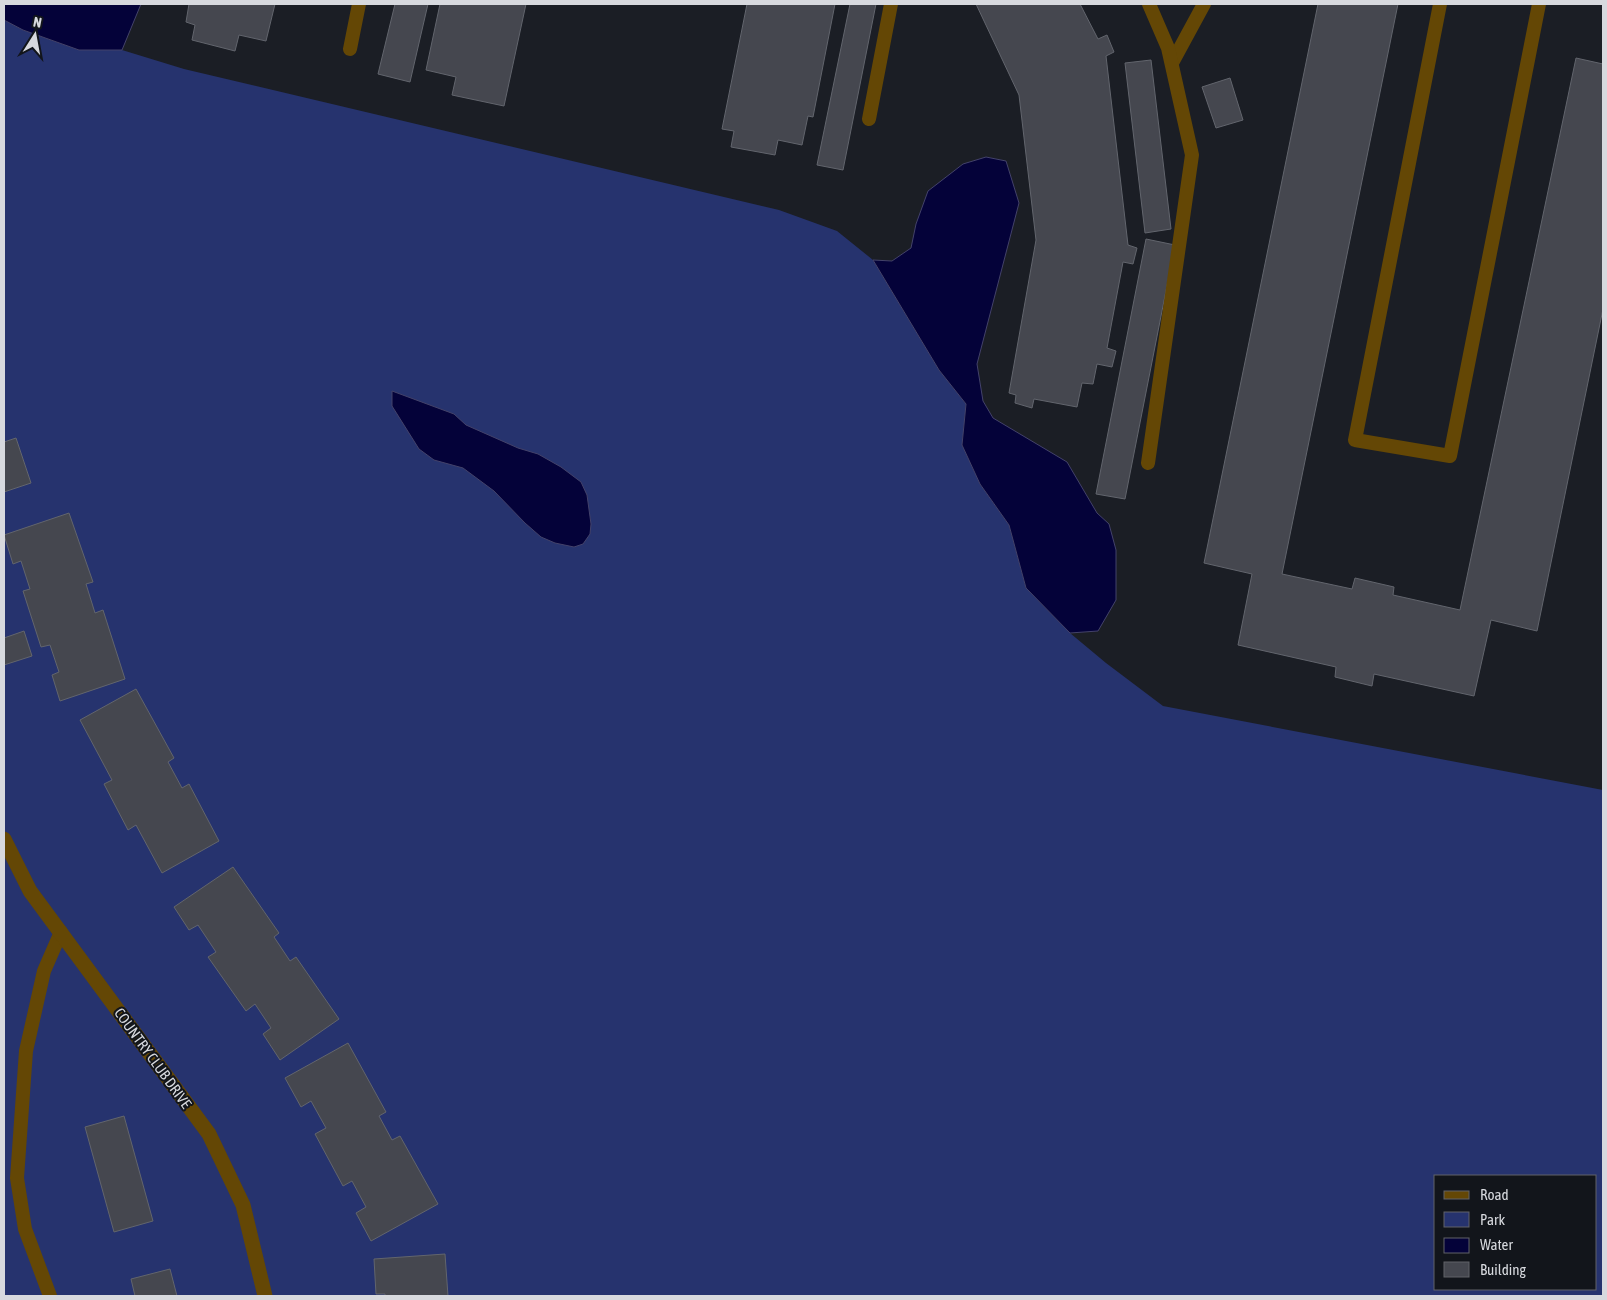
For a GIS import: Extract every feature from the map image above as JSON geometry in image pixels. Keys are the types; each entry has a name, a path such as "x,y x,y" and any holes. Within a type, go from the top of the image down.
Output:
{"street":[{"name":"COUNTRY CLUB DRIVE","path":"4,839 30,890 209,1134 242,1205 265,1296"}],"lane":[{"path":"350,48 360,4"},
{"path":"869,119 890,4"},
{"path":"1148,463 1192,155 1168,48 1149,4"},
{"path":"1172,63 1204,4"},
{"path":"1440,4 1355,440 1450,456 1539,4"},
{"path":"50,1296 25,1228 17,1178 26,1051 44,971 61,932"}],"green space":[{"path":"4,20 23,30 79,50 122,50 184,69 779,210 837,231 873,260 939,370 966,404 962,445 980,484 1009,525 1026,588 1070,633 1163,706 1603,790 1603,1296 4,1296"}],"water":[{"path":"4,4 141,4 122,50 79,50 23,30 4,20"},
{"path":"986,157 1006,161 1019,203 977,364 983,401 993,418 1067,462 1097,513 1109,524 1116,550 1116,600 1098,631 1070,633 1026,588 1009,525 980,484 962,445 966,404 939,370 873,260 892,261 911,248 916,224 928,191 963,164"},
{"path":"392,391 454,414 466,425 518,448 538,454 561,467 581,482 587,495 591,524 590,534 583,544 574,547 555,543 541,537 494,491 463,468 434,460 419,449 392,406"}],"building":[{"path":"189,4 275,4 266,41 239,35 235,51 192,40 195,25 186,22"},
{"path":"395,4 428,4 410,82 378,74"},
{"path":"440,4 526,4 504,106 452,95 456,77 426,70"},
{"path":"747,4 835,4 813,117 808,116 802,145 778,140 775,155 731,147 734,131 722,129"},
{"path":"850,4 876,4 843,170 817,165"},
{"path":"976,4 1080,4 1098,39 1107,35 1114,52 1106,56 1128,245 1137,248 1133,264 1123,262 1107,348 1116,351 1112,367 1097,364 1093,384 1082,383 1077,407 1034,399 1032,408 1015,403 1016,395 1009,393 1036,240 1019,95"},
{"path":"1318,4 1398,4 1282,574 1352,589 1355,578 1394,587 1393,595 1460,610 1576,58 1603,64 1603,309 1537,631 1491,620 1474,696 1374,674 1372,686 1335,677 1336,667 1238,645 1252,574 1204,563"},
{"path":"1151,60 1171,229 1145,233 1125,63"},
{"path":"1230,78 1243,120 1216,128 1202,87"},
{"path":"1146,239 1175,245 1125,499 1096,494"},
{"path":"16,438 31,483 4,492 4,442"},
{"path":"69,513 93,582 86,584 95,613 103,610 125,679 60,701 52,675 59,672 50,645 41,647 23,591 30,589 21,561 13,564 4,535"},
{"path":"24,631 32,656 4,665 4,638"},
{"path":"136,689 174,758 168,762 182,788 189,784 219,841 162,873 136,825 128,830 104,784 112,780 80,720"},
{"path":"233,867 279,933 274,937 290,961 296,957 339,1019 280,1060 263,1034 271,1028 255,1004 246,1011 208,957 216,952 198,925 189,930 174,907"},
{"path":"348,1043 386,1112 379,1116 392,1140 400,1136 438,1204 371,1241 356,1213 366,1207 352,1181 343,1186 315,1134 326,1128 311,1101 301,1107 285,1078"},
{"path":"124,1116 153,1221 114,1232 85,1127"},
{"path":"445,1254 448,1296 385,1296 385,1294 376,1294 374,1259"},
{"path":"170,1269 177,1296 135,1296 131,1279"}]}
